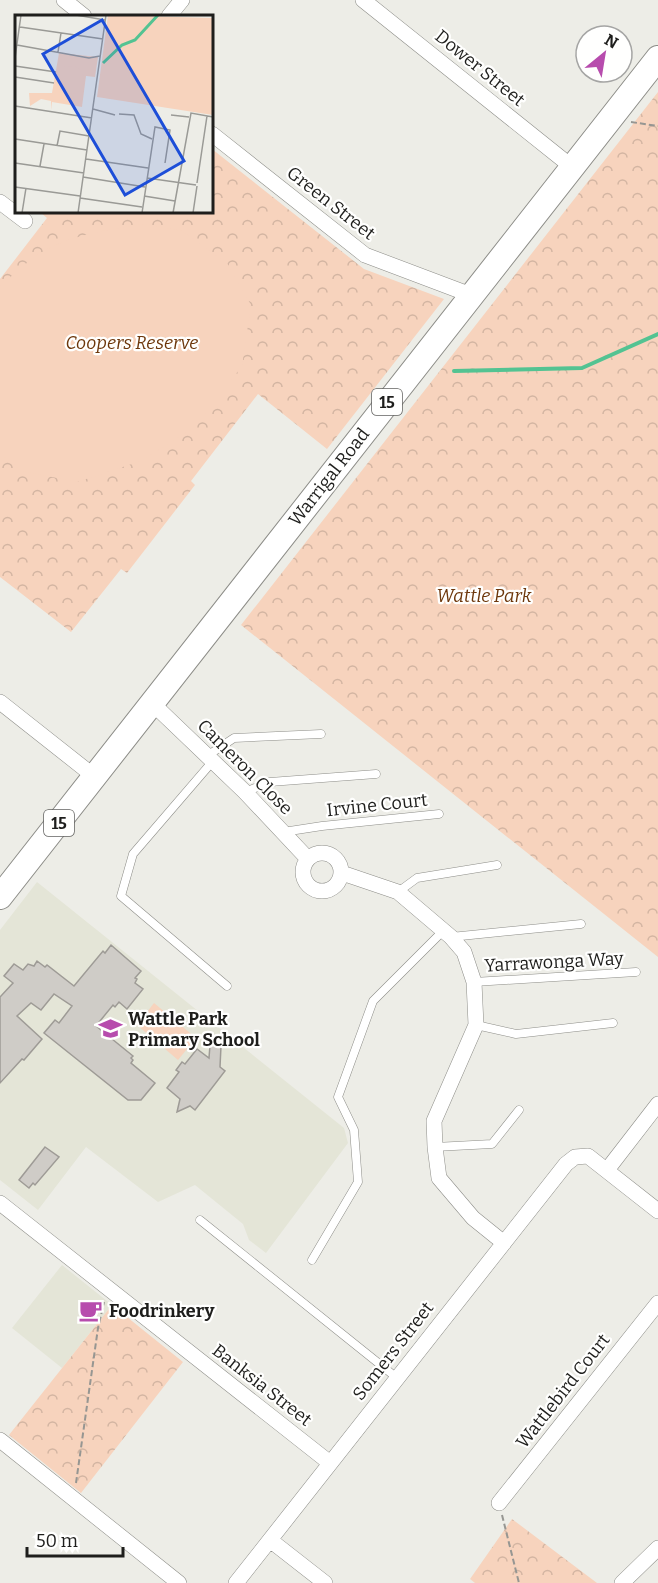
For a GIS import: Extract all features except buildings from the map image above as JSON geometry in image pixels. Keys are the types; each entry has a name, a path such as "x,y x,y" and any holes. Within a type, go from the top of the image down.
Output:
{"main road":[{"name":"Warrigal Road","path":"0,897 658,58"}],"street":[{"path":"64,0 83,15"},
{"path":"170,15 182,0"},
{"name":"Dower Street","path":"363,0 572,166"},
{"name":"Green Street","path":"213,135 365,255 471,295"},
{"path":"0,202 15,210"},
{"path":"0,702 95,777"},
{"name":"Cameron Close","path":"153,704 245,792 308,859"},
{"path":"318,853 329,854 339,861 342,873 334,887 318,891 311,888 303,877 304,864 308,859 318,853"},
{"path":"342,873 398,892 448,933 464,952 474,982 476,1026 435,1121 435,1147 439,1178 473,1218 504,1243"},
{"path":"658,1104 607,1170 658,1211"},
{"name":"Somers Street","path":"236,1583 566,1164 575,1157 588,1156 607,1170"},
{"name":"Banksia Street","path":"0,1203 330,1463"},
{"name":"Wattlebird Court","path":"499,1503 658,1303"},
{"path":"0,1440 178,1583"},
{"path":"270,1540 325,1583"},
{"path":"622,1583 658,1548"}],"lane":[{"path":"227,986 121,896 133,854 210,758 234,738 321,734"},
{"path":"245,792 270,782 376,774"},
{"name":"Irvine Court","path":"283,832 439,814"},
{"path":"398,892 417,878 497,865"},
{"path":"312,1260 358,1182 354,1130 338,1097 373,1000 448,933 581,924"},
{"name":"Yarrawonga Way","path":"474,982 636,972"},
{"path":"476,1026 516,1034 613,1023"},
{"path":"435,1147 492,1144 519,1110"},
{"path":"200,1220 397,1378"}],"path":[{"path":"610,118 658,126"},
{"path":"74,1500 98,1328 108,1288"},
{"path":"499,1503 519,1583"}],"shaded area":[{"name":"Wattle Park Primary School","path":"37,882 344,1128 348,1143 266,1253 249,1240 243,1224 195,1185 158,1202 86,1147 38,1210 0,1180 0,930"},
{"path":"62,1265 112,1305 62,1368 12,1328"}],"green space":[{"name":"Wattle Park","path":"658,92 658,957 241,625"},
{"name":"Coopers Reserve","path":"213,150 364,269 444,299 327,449 258,394 191,481 195,485 127,573 121,569 71,632 0,577 0,279 47,218 41,213 213,213"},
{"path":"145,224 182,231 227,263 251,305 242,366 195,427 141,461 77,482 22,471 0,454 0,286 33,258 59,244 87,235"},
{"path":"154,1003 196,1038 178,1060 137,1025"},
{"path":"112,1305 183,1362 81,1493 9,1435"},
{"path":"512,1519 597,1583 475,1583 470,1579"}],"waterway":[{"path":"454,371 582,368 658,334"}],"place":[{"name":"Wattle Park Primary School","path":"110,1029"},
{"name":"Foodrinkery","path":"91,1311"}]}
